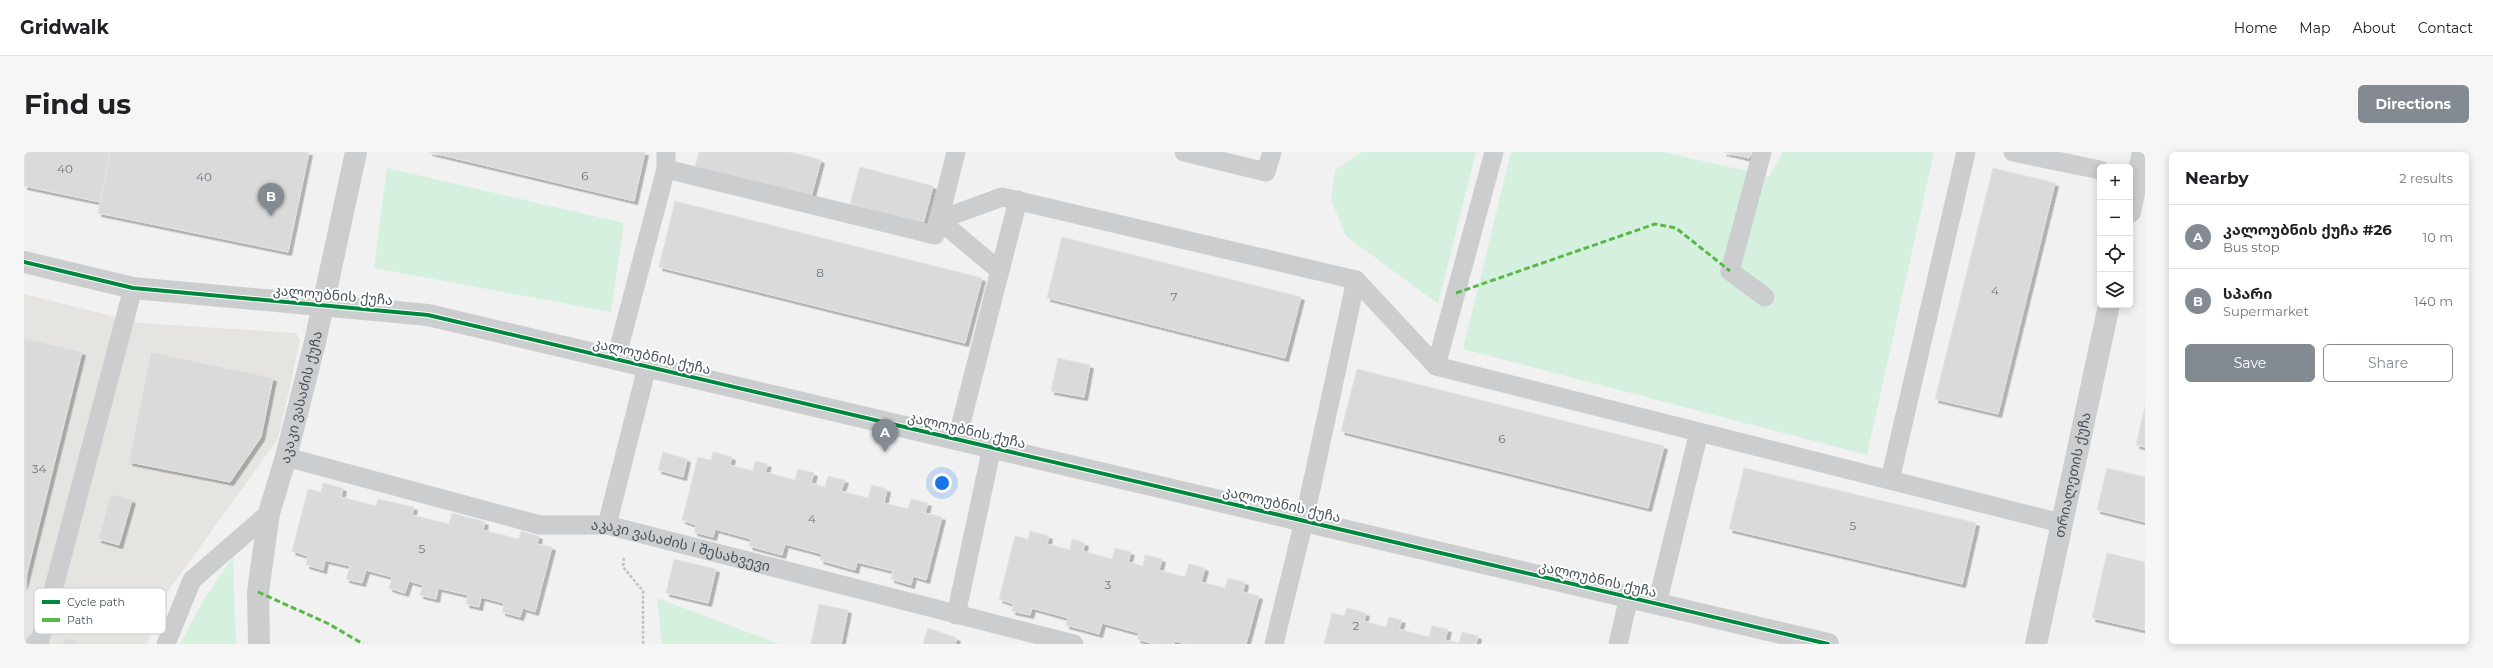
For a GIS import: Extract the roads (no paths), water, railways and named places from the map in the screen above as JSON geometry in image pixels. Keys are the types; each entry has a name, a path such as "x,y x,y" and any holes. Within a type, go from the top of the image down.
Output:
{"street":[{"name":"აკაკი ვასაძის ქუჩა","path":"259,644 258,592 269,513 286,457 323,305 356,152"},
{"path":"2132,200 2143,152"},
{"name":"კალოუბნის ქუჩა","path":"24,262 133,288 428,315 1828,644"},
{"name":"თრიალეთის ქუჩა","path":"2036,644 2109,308"}],"lane":[{"path":"616,359 666,160 935,235 956,152"},
{"path":"1184,152 1266,172 1272,152"},
{"path":"1436,366 1494,152"},
{"path":"1762,152 1730,271 1765,297"},
{"path":"1890,480 1966,152"},
{"path":"2013,152 2097,169"},
{"path":"939,220 1002,197 1356,280 1436,366 2062,523"},
{"path":"957,439 1018,200"},
{"path":"939,220 1000,271"},
{"path":"1274,644 1304,521 1356,280"},
{"path":"54,588 133,288"},
{"path":"607,526 647,367"},
{"path":"1657,604 1699,432"},
{"path":"956,615 992,448"},
{"name":"აკაკი ვასაძის I შესახვევი","path":"286,457 540,525 607,526 1074,644"},
{"path":"166,644 192,580 269,513"},
{"path":"1618,644 1629,597"},
{"path":"35,644 40,640 42,634"}],"place":[{"name":"სპარი","path":"271,216"},
{"name":"კალოუბნის ქუჩა #26","path":"885,452"}]}
